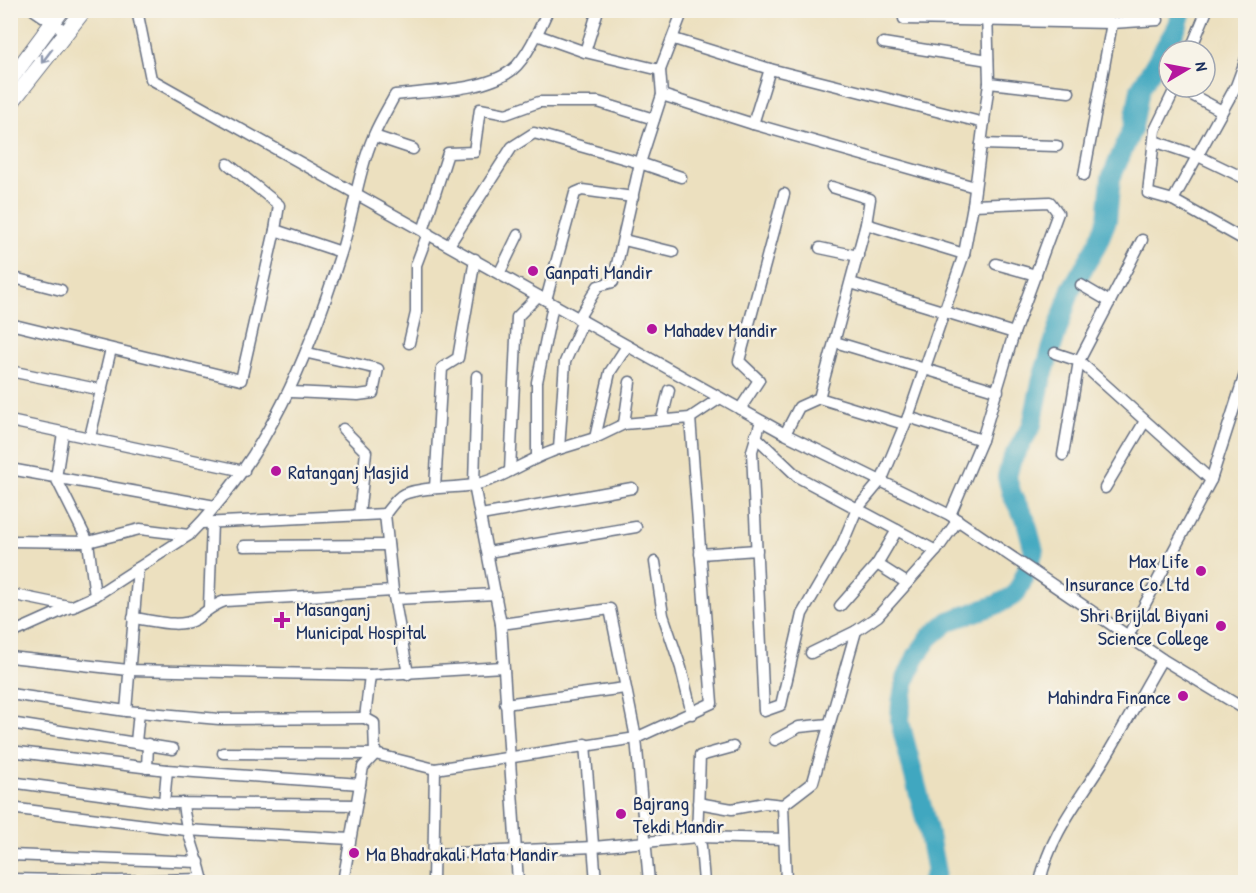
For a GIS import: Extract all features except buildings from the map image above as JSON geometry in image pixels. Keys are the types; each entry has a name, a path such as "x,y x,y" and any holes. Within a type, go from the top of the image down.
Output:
{"main road":[{"path":"10,104 59,28 62,10"},
{"path":"10,80 59,28 84,10"}],"street":[{"path":"34,10 59,28"},
{"path":"137,10 151,79 355,196 500,272 580,320 761,421 954,518 1162,659 1245,710"},
{"path":"10,634 95,596 207,522 215,506 244,471 291,392 308,353 341,252 355,196 374,136 395,95 482,84 513,69 537,35 548,10"},
{"path":"585,52 598,10"},
{"path":"559,449 565,362 580,320 598,286 613,282 640,163 662,95 660,70 684,10"},
{"path":"905,10 904,19 986,16 1112,23 1158,20"},
{"path":"1195,39 1207,10"},
{"path":"761,421 752,451 764,711 781,705 802,614 842,547 857,508 882,480 906,421 964,254 973,205 989,83 986,16"},
{"path":"1084,175 1112,23"},
{"path":"537,35 585,52 660,70"},
{"path":"674,39 770,69 984,123"},
{"path":"883,43 988,60"},
{"path":"1173,200 1236,86 1245,59"},
{"path":"753,124 770,69"},
{"path":"989,83 1069,92"},
{"path":"1236,86 1245,94"},
{"path":"662,95 753,124 975,187"},
{"path":"1170,99 1155,130 1148,193 1173,200 1245,241"},
{"path":"1199,99 1222,111"},
{"path":"409,343 416,313 416,265 448,153 474,152 480,109 506,114 539,102 598,102 654,119"},
{"path":"449,245 512,147 534,133 681,177"},
{"path":"374,136 413,149"},
{"path":"1154,141 1198,156 1245,179"},
{"path":"981,144 1057,146"},
{"path":"10,324 241,380 279,205 228,164"},
{"path":"819,398 858,256 870,198 832,187"},
{"path":"537,455 537,382 546,300 575,193 582,190 633,198"},
{"path":"740,409 759,380 740,361 784,194"},
{"path":"811,653 856,631 878,616 936,550 954,518 998,391 1014,333 1058,213 1054,205 1045,201 973,205"},
{"path":"866,224 964,254"},
{"path":"275,230 341,252"},
{"path":"500,272 518,235"},
{"path":"624,240 673,252"},
{"path":"1063,455 1078,361 1142,240"},
{"path":"820,248 858,256"},
{"path":"435,488 442,368 458,358 475,259"},
{"path":"996,264 1036,275"},
{"path":"10,277 60,290"},
{"path":"851,283 1014,333"},
{"path":"1081,285 1110,302"},
{"path":"510,471 517,317 546,300"},
{"path":"835,342 998,391"},
{"path":"595,438 610,372 627,346"},
{"path":"90,437 111,349"},
{"path":"291,392 358,395 373,393 378,369 308,353"},
{"path":"1055,353 1078,361 1211,480"},
{"path":"10,371 102,390"},
{"path":"1128,636 1211,480 1245,371"},
{"path":"477,376 474,485 501,624 518,882"},
{"path":"624,424 630,382"},
{"path":"662,419 669,390"},
{"path":"207,522 385,514 402,495 435,488 474,485 510,471 537,455 595,438 624,424 690,418 720,398"},
{"path":"785,434 799,407 819,398 982,440"},
{"path":"223,753 375,754 435,769 585,744 636,738 712,703 690,418"},
{"path":"10,421 244,471"},
{"path":"1105,488 1145,421"},
{"path":"343,429 366,452 359,515"},
{"path":"63,433 57,478 88,542 95,596"},
{"path":"755,436 798,477 936,550"},
{"path":"10,469 215,506"},
{"path":"481,515 632,488"},
{"path":"385,514 394,595 408,674"},
{"path":"207,522 209,607"},
{"path":"488,552 636,528"},
{"path":"10,541 88,542 140,529 189,535"},
{"path":"840,606 877,564 897,530"},
{"path":"244,546 388,545"},
{"path":"700,554 757,550"},
{"path":"655,562 663,615 681,668 692,714"},
{"path":"877,564 907,583"},
{"path":"126,711 138,568"},
{"path":"10,594 74,607"},
{"path":"133,618 179,624 195,619 209,607 225,601 496,594"},
{"path":"501,624 610,609 636,738 649,882"},
{"path":"698,803 732,809 765,803 783,805 813,782 856,631"},
{"path":"10,657 128,670 370,675 503,667"},
{"path":"1040,882 1045,856 1060,828 1104,760 1162,659"},
{"path":"365,718 370,675"},
{"path":"505,704 625,688"},
{"path":"10,694 126,711 219,719 365,718 374,723 375,754 363,766 343,882"},
{"path":"136,742 139,712"},
{"path":"10,723 173,749"},
{"path":"775,740 799,727 829,724"},
{"path":"147,768 148,744"},
{"path":"585,744 596,882"},
{"path":"704,882 702,846 697,837 700,756 734,747"},
{"path":"10,751 167,770 360,784"},
{"path":"433,882 435,769"},
{"path":"164,803 167,770"},
{"path":"10,782 164,803 356,805"},
{"path":"10,879 203,881 199,862 186,830 183,803"},
{"path":"783,805 786,882"},
{"path":"10,808 186,830 351,839"},
{"path":"434,854 515,848 594,847 697,837 784,839"},
{"path":"10,855 199,862"}],"waterway":[{"path":"931,882 936,872 928,830 900,722 906,679 917,655 930,637 949,621 996,605 1015,595 1022,582 1034,551 1026,521 1012,495 1007,477 1011,461 1032,425 1042,378 1071,289 1096,247 1107,220 1111,178 1133,127 1140,89 1178,25 1182,10"}],"place":[{"name":"Ganpati Mandir","path":"533,271"},
{"name":"Mahadev Mandir","path":"652,329"},
{"name":"Ratanganj Masjid","path":"276,471"},
{"name":"Max Life Insurance Co. Ltd","path":"1201,571"},
{"name":"Masanganj Municipal Hospital","path":"282,620"},
{"name":"Shri Brijlal Biyani Science College","path":"1221,626"},
{"name":"Mahindra Finance","path":"1183,696"},
{"name":"Bajrang Tekdi Mandir","path":"621,814"},
{"name":"Ma Bhadrakali Mata Mandir","path":"354,853"}]}
